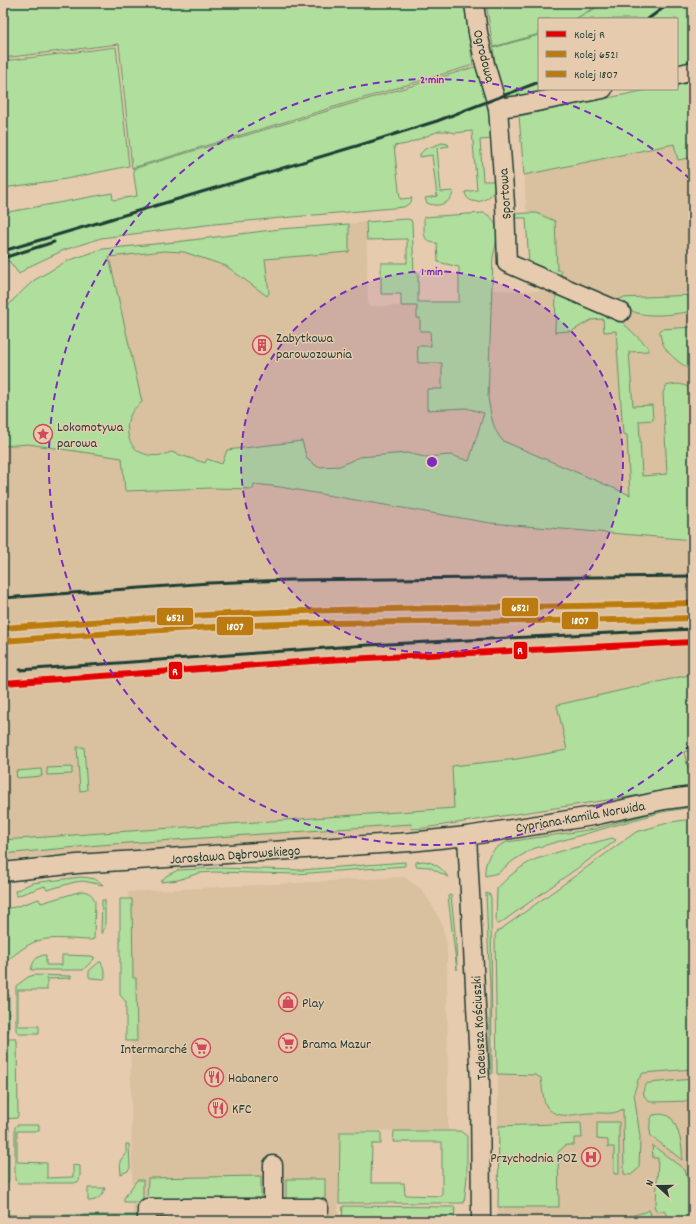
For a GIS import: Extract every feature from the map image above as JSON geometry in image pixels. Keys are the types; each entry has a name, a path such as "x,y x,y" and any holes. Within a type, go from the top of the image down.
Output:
{"street":[{"name":"Ogrodowa","path":"474,3 478,33 485,64 498,108"},
{"path":"678,75 693,72"},
{"path":"498,108 598,90"},
{"name":"Sportowa","path":"498,108 505,204 507,263 621,312"},
{"name":"Cypriana Kamila Norwida","path":"467,836 593,816 664,800 693,796"},
{"name":"Jarosława Dąbrowskiego","path":"3,872 77,864 410,842 467,836"},
{"name":"Tadeusza Kościuszki","path":"467,836 480,1081 481,1221"},
{"path":"273,1165 273,1214"},
{"path":"147,1221 147,1208 273,1214 319,1208 318,1221"}],"shaded area":[{"path":"675,144 678,160 693,157 693,521 487,436 492,290 555,291 622,321 619,300 590,290 530,264 524,175"},
{"path":"366,222 368,306 491,306 487,436 693,526 693,721 424,828 3,860 3,313 78,258 113,247"},
{"name":"Brama Mazur","path":"404,877 421,889 432,905 441,922 447,945 448,1130 339,1131 338,1221 133,1221 128,892"},
{"path":"693,1055 693,1221 498,1221 498,1074"}],"green space":[{"path":"3,3 464,3 473,65 132,168 119,44 3,58"},
{"path":"486,3 602,3 577,18 538,18 538,34 493,47"},
{"path":"604,3 693,3 693,66 678,69 678,18 579,18"},
{"path":"538,35 538,90 569,90 507,98 499,83 493,48"},
{"path":"116,47 129,166 66,179 3,188 3,61"},
{"path":"478,66 488,99 493,139 480,140 483,181 496,181 492,194 482,201 476,202 471,200 467,197 465,192 477,190 472,131 455,133 439,131 407,144 394,146 400,199 412,198 411,202 404,207 214,224 101,238 64,250 28,267 19,274 9,261 3,263 3,213 112,193 113,200 137,196 133,169"},
{"path":"693,81 693,157 678,160 674,144 524,175 519,116 647,90 678,90 678,84"},
{"path":"442,143 448,144 449,146 437,148 441,192 453,191 447,202 435,205 427,203 425,198 437,196 432,155 420,157 420,154 425,149"},
{"path":"483,213 493,220 497,231 493,257 488,398 492,421 499,436 503,441 630,495 627,435 623,434 616,331 604,332 603,319 591,320 572,331 555,332 556,291 622,322 648,347 648,351 629,352 633,406 652,405 653,420 639,421 642,476 667,474 663,393 666,386 681,384 693,391 693,540 490,523 280,487 254,484 253,489 212,488 125,491 122,458 28,444 3,446 3,313 13,300 33,281 67,261 103,249 176,242 280,229 349,224 349,252 265,259 269,293 267,296 226,266 184,252 164,251 109,257 142,402 133,410 128,420 127,429 130,441 138,451 144,454 158,456 171,452 205,463 207,459 222,464 227,450 302,441 307,459 318,467 340,466 359,457 407,453 425,457 451,455 469,461 484,413 466,408 427,410 427,389 442,389 442,363 418,363 417,346 431,346 430,331 420,331 420,318 417,318 417,306 401,306 401,294 381,294 381,263 407,263 407,239 367,240 366,222 411,220 414,273 418,273 418,302 459,302 459,267 438,262 437,243 428,241 424,235 424,217"},
{"path":"536,213 555,221 557,270 561,270 561,277 529,263 526,218 513,218 513,214"},
{"path":"693,295 693,311 670,314 652,315 637,313 630,310 620,302 621,298"},
{"path":"693,327 693,372 671,355 663,344 660,331 662,329"},
{"path":"693,674 693,749 684,752 693,787 424,828 412,829 411,824 99,845 3,854 3,840 454,808 452,766 517,759 567,750 557,705"},
{"path":"77,747 84,747 87,790 80,791"},
{"path":"72,767 72,774 47,775 47,768"},
{"path":"41,769 42,776 17,778 16,771"},
{"path":"693,805 693,807 662,812 532,849 514,860 498,873 485,876 486,864 490,855 497,847 507,842 594,829 663,810"},
{"path":"693,819 693,1069 643,1073 638,1080 634,1093 640,1137 639,1168 631,1175 624,1174 623,1109 611,1113 568,1115 556,1114 546,1105 541,1078 536,1075 497,1074 495,935 497,932 636,832 671,822"},
{"path":"612,838 616,840 499,924 496,923 497,889 519,869 529,862 543,857"},
{"path":"424,861 438,866 448,877 429,867 416,866 416,862"},
{"path":"405,862 405,866 296,874 199,873 178,880 161,882 166,876 178,870 217,868 301,870"},
{"path":"81,877 93,879 103,885 83,881 75,882 47,890 45,886 16,896 15,891 32,883"},
{"path":"82,891 90,894 95,901 94,939 56,938 37,941 3,963 3,909 15,907 39,899 41,903"},
{"path":"486,893 490,895 491,898 492,1074 490,1074 490,989"},
{"path":"451,895 456,943 457,970 448,896"},
{"path":"120,899 132,899 133,978 136,978 137,1041 126,1041 126,1002 120,995"},
{"path":"102,900 105,900 105,927 102,934 101,933"},
{"path":"46,955 46,965 62,965 62,955 91,956 94,957 94,959 83,970 31,970 35,960"},
{"path":"101,962 105,972 104,979 89,977 89,971"},
{"path":"34,975 71,976 71,978 47,979 47,990 18,990 18,1026 39,1026 39,1034 19,1034 16,1030 16,986 28,977"},
{"path":"7,994 9,995 9,1030 7,1034 3,1034 3,996"},
{"path":"3,1039 16,1039 17,1041 17,1118 3,1119"},
{"path":"693,1079 692,1101 651,1102 644,1096 644,1088 649,1083"},
{"path":"661,1114 669,1116 676,1125 681,1144 682,1160 651,1136 650,1125 653,1115"},
{"path":"597,1122 619,1122 619,1174 614,1174 614,1147 608,1147 608,1140 597,1139"},
{"path":"581,1123 582,1138 574,1138 574,1145 566,1145 558,1152 559,1207 498,1207 499,1126"},
{"path":"3,1124 9,1126 9,1181 7,1183 3,1183"},
{"path":"17,1125 39,1125 39,1131 17,1131 17,1162 47,1163 47,1178 73,1177 73,1165 80,1166 79,1181 74,1183 18,1183 15,1180 15,1127"},
{"path":"394,1131 460,1131 467,1136 467,1177 464,1203 339,1203 340,1132 381,1132 381,1144 372,1144 371,1183 404,1183 405,1195 442,1196 442,1142 393,1142"},
{"path":"126,1144 129,1144 130,1168 128,1171 121,1174 120,1161 126,1153"},
{"path":"652,1145 685,1170 693,1200 693,1221 669,1221 664,1210 657,1212 654,1206 656,1204 658,1158 653,1158"},
{"path":"261,1176 261,1202 147,1202 148,1178"},
{"path":"286,1179 325,1179 325,1203 286,1203"},
{"path":"137,1180 143,1180 143,1202 124,1202 124,1198"},
{"path":"88,1188 105,1188 99,1198 88,1201"},
{"path":"343,1206 455,1207 454,1221 342,1221"},
{"path":"649,1210 651,1215 648,1217 650,1220 649,1221 606,1221 606,1217 623,1217"},
{"path":"3,1215 143,1215 143,1221 3,1221"},
{"path":"162,1215 261,1216 261,1221 161,1221"}],"railway":[{"path":"649,18 670,3"},
{"path":"3,251 437,121 538,82"},
{"path":"3,258 54,242"},
{"path":"3,598 209,583 289,580 693,576"},
{"path":"20,670 368,645 693,629"}],"rail line":[{"name":"6521","path":"3,628 266,612 693,603"},
{"name":"1807","path":"3,641 249,625 693,618"},
{"name":"R","path":"3,683 327,660 693,642"}],"place":[{"name":"Zabytkowa parowozownia","path":"262,345"},
{"name":"Lokomotywa parowa","path":"43,434"},
{"name":"Play","path":"288,1002"},
{"name":"Brama Mazur","path":"288,1043"},
{"name":"Intermarché","path":"201,1048"},
{"name":"Habanero","path":"214,1077"},
{"name":"KFC","path":"218,1108"},
{"name":"Przychodnia POZ","path":"591,1157"}]}
